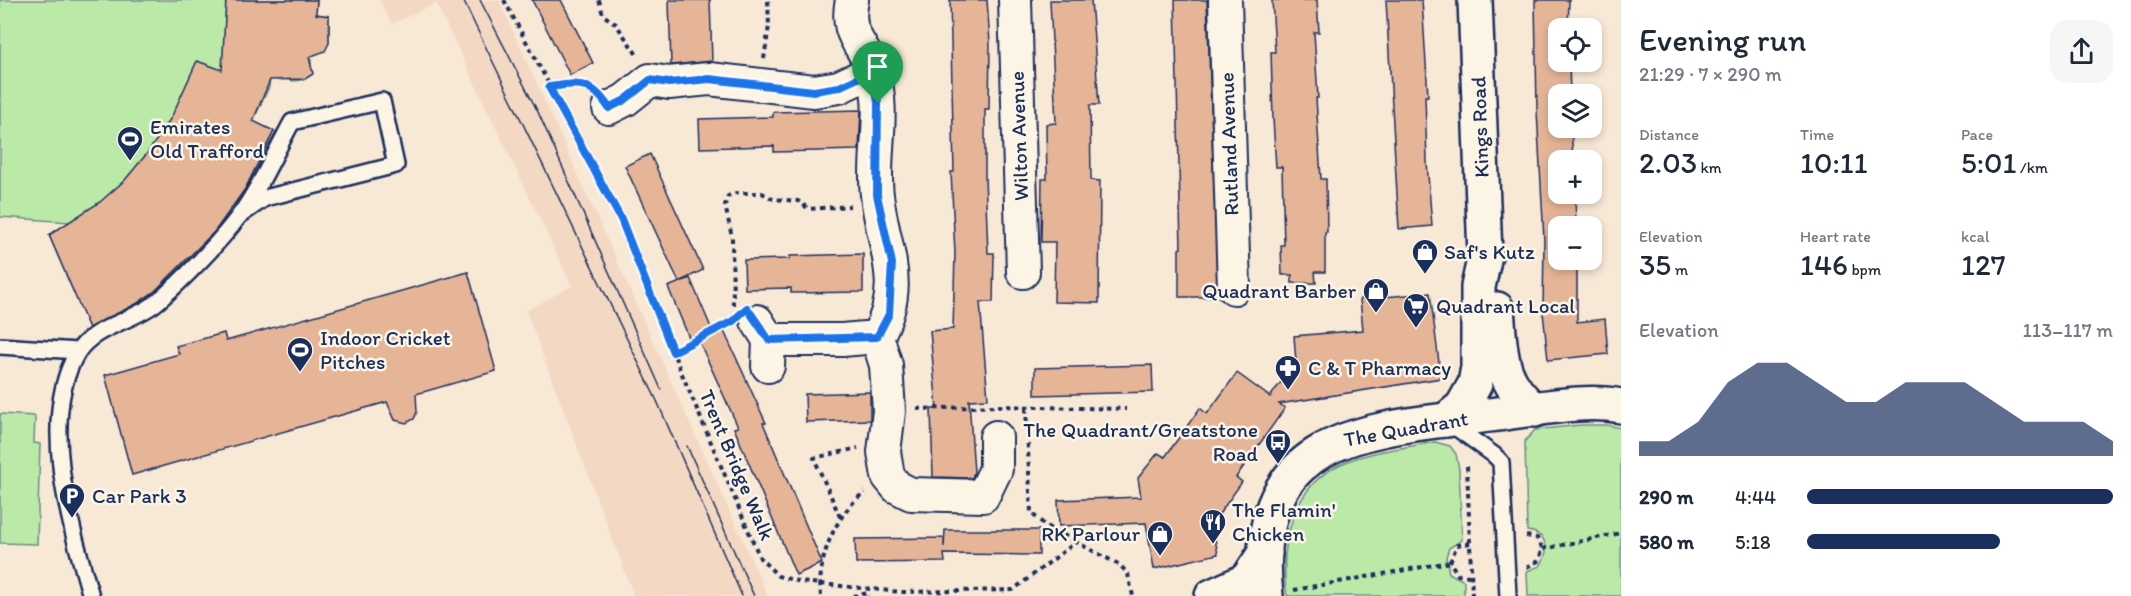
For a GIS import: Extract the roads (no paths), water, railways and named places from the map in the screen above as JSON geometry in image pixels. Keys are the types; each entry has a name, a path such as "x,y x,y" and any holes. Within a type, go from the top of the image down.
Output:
{"street":[{"path":"852,0 849,19 853,37 873,71 878,103 877,195 892,263 889,314 877,337 886,365 889,411 886,464 897,487 911,494 983,496 996,469 996,437"},
{"name":"Wilton Avenue","path":"1015,0 1023,272"},
{"name":"Rutland Avenue","path":"1225,0 1234,288"},
{"name":"Kings Road","path":"1474,0 1485,255 1494,284 1502,364 1507,380 1522,401 1535,410"},
{"path":"609,108 625,100 650,80 669,83 709,79 814,91 839,87 873,71"},
{"name":"Kings Road","path":"1446,420 1462,407 1475,384 1478,287 1485,255"},
{"path":"764,342 877,337"},
{"name":"The Quadrant","path":"1266,595 1267,530 1282,490 1307,460 1322,448 1363,433 1446,420 1581,405 1621,406"},
{"path":"1212,596 1247,580 1265,553"}],"lane":[{"path":"91,596 65,500 60,452 61,415 66,381 78,351 98,334 157,303 239,216 265,198 396,165 382,101 292,122 239,216"},
{"path":"0,346 78,351"},
{"path":"1446,420 1501,462 1508,596"}],"tram line":[{"path":"463,0 657,401 742,596"},
{"path":"480,0 538,112 661,389"},
{"path":"687,446 754,596"}],"place":[{"name":"Emirates Old Trafford","path":"130,162"},
{"name":"Saf's Kutz","path":"1425,275"},
{"name":"Quadrant Barber","path":"1376,314"},
{"name":"Quadrant Local","path":"1416,329"},
{"name":"Indoor Cricket Pitches","path":"300,373"},
{"name":"C & T Pharmacy","path":"1288,391"},
{"name":"The Quadrant/Greatstone Road","path":"1278,465"},
{"name":"Car Park 3","path":"72,519"},
{"name":"The Flamin' Chicken","path":"1213,545"},
{"name":"RK Parlour","path":"1160,557"}]}
